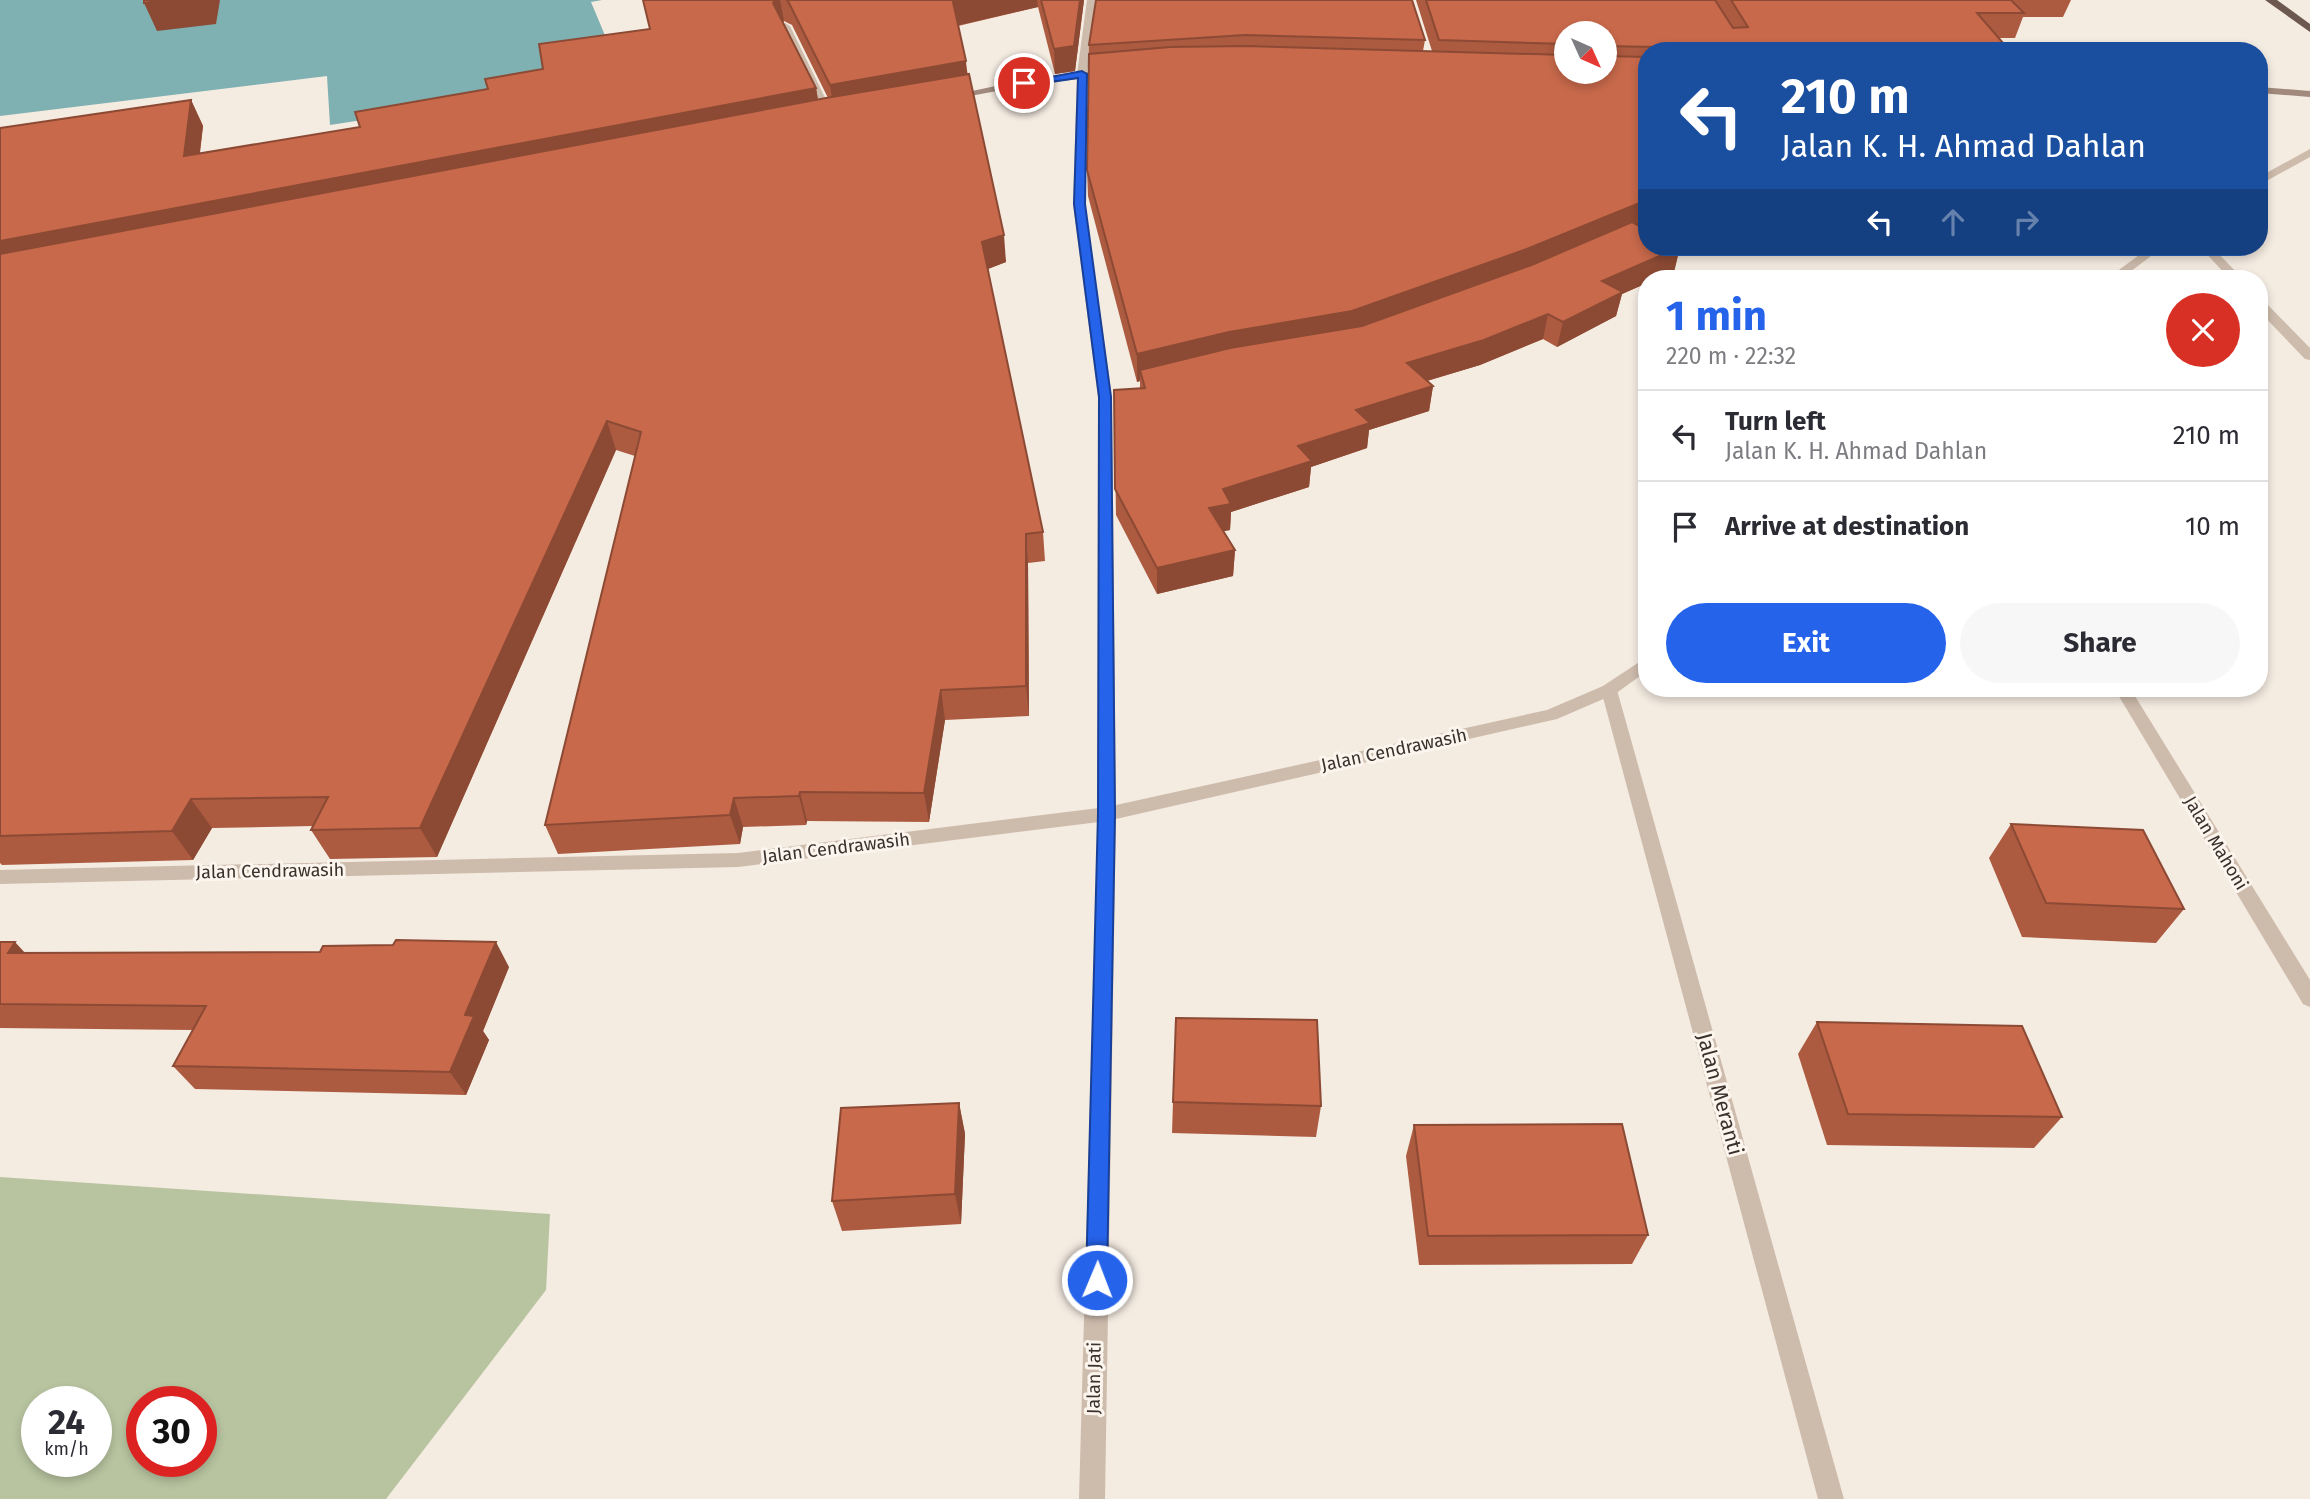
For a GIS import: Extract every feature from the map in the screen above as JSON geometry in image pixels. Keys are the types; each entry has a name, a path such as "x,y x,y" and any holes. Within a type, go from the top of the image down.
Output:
{"highway":[{"path":"2270,0 2310,29"}],"main road":[{"path":"936,99 1082,74 1120,71"},
{"path":"2268,91 2310,94"},
{"path":"817,120 844,116"}],"street":[{"name":"Jalan Jati","path":"1092,1499 1107,814 1111,396 1079,204 1082,74 1093,0"},
{"path":"785,26 830,118"},
{"path":"2268,177 2310,152"},
{"path":"2125,270 2145,256"},
{"path":"2215,256 2228,270"},
{"path":"2268,312 2310,356"},
{"name":"Jalan Cendrawasih","path":"0,877 738,860 1107,814 1551,715 1609,690 1638,669"},
{"name":"Jalan Meranti","path":"1609,690 1831,1499"},
{"name":"Jalan Mahoni","path":"2127,697 2310,998"}],"green space":[{"path":"0,1177 550,1214 546,1290 386,1499 0,1499"}],"water":[{"path":"0,0 602,0 591,2 614,57 550,91 330,125 327,76 0,116"}],"building":[{"path":"643,0 776,0 773,3 816,88 0,241 0,128 191,100 184,156 360,127 355,112 488,89 485,79 543,69 539,44 650,29"},
{"path":"787,0 962,0 953,2 966,61 830,85"},
{"path":"1041,0 1080,0 1074,46 1054,49"},
{"path":"1096,0 1412,0 1425,40 1245,35 1089,45"},
{"path":"1426,0 1715,0 1733,28 1748,27 1731,0 2011,0 2024,13 1977,13 2002,42 1638,42 1638,47 1617,46 1617,21 1554,21 1554,44 1439,40"},
{"path":"1245,46 1554,55 1554,84 1617,84 1617,56 1638,57 1638,204 1524,250 1352,311 1229,332 1137,354 1087,170 1089,54 1170,47"},
{"path":"969,74 1004,235 982,242 1043,532 1026,534 1026,686 941,690 924,793 800,792 799,796 734,798 730,815 545,825 641,432 607,421 420,828 311,830 328,797 191,799 172,831 0,836 0,254 826,98"},
{"path":"1632,222 1638,225 1638,256 1659,256 1602,281 1623,292 1563,322 1548,314 1484,340 1407,363 1433,386 1356,410 1370,423 1298,446 1312,461 1223,489 1231,504 1209,508 1235,550 1157,568 1115,489 1114,390 1145,388 1140,370 1230,348 1362,326 1534,264"},
{"path":"2011,824 2143,830 2184,909 2046,903"},
{"path":"396,940 496,942 465,1015 474,1016 450,1072 173,1066 206,1006 0,1004 0,942 15,942 8,953 320,952 323,946 393,945"},
{"path":"1176,1018 1317,1020 1321,1106 1173,1102"},
{"path":"1817,1022 2022,1026 2062,1117 1848,1114"},
{"path":"959,1103 955,1194 832,1201 841,1108"},
{"path":"1622,1124 1648,1235 1428,1236 1414,1125"}],"route":[{"path":"1024,83 1082,74 1079,204 1105,397 1107,814 1097,1280"}]}
